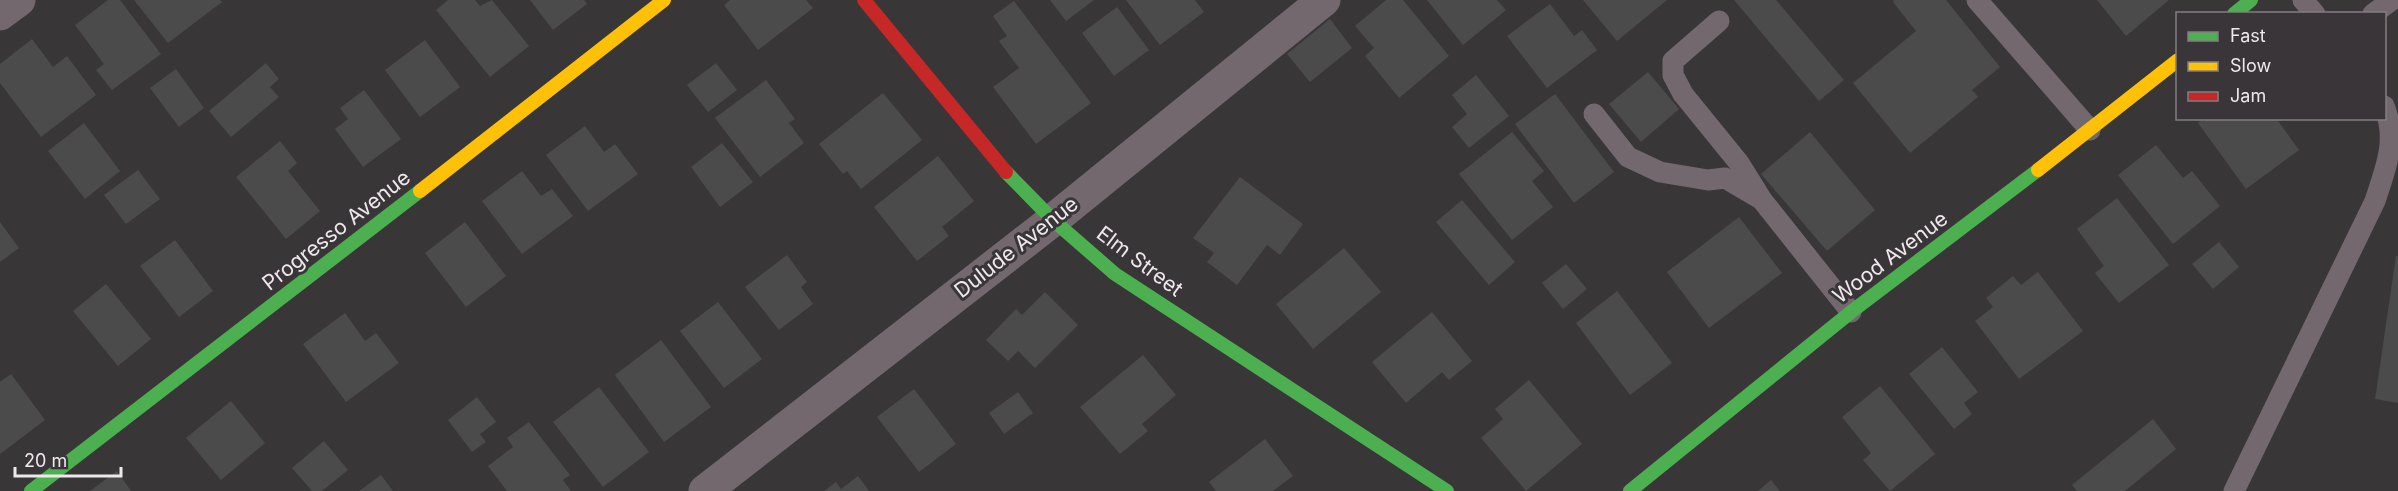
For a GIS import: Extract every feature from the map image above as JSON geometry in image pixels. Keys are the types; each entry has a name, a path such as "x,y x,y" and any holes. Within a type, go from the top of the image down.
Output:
{"street":[{"path":"0,14 19,0"},
{"name":"Progresso Avenue","path":"31,491 190,371 664,0"},
{"name":"Elm Street","path":"864,0 1004,170 1053,220 1115,274 1447,491"},
{"name":"Dulude Avenue","path":"705,491 1053,220 1324,0"},
{"path":"2236,12 2251,0"},
{"name":"Wood Avenue","path":"1630,491 1851,312 2176,62"}],"lane":[{"path":"1977,0 2090,130"},
{"path":"2303,0 2313,12"},
{"path":"2376,12 2392,0"},
{"path":"1719,21 1673,61 1673,75 1693,108 1739,163 1762,200 1851,312"},
{"path":"2234,491 2375,201 2390,156 2392,123 2386,108"},
{"path":"1594,114 1628,157 1660,172 1708,180 1725,178 1762,200"}],"building":[{"path":"108,0 120,0 161,54 112,90 96,70 104,64 75,25"},
{"path":"134,0 220,0 222,2 168,43"},
{"path":"448,0 475,0 480,6 492,0 529,46 490,77 436,10"},
{"path":"530,0 584,0 587,4 553,30"},
{"path":"730,0 806,0 813,8 758,50 724,5"},
{"path":"1050,0 1094,0 1066,21"},
{"path":"1126,0 1195,0 1204,12 1160,45"},
{"path":"1386,0 1403,0 1449,56 1399,98 1365,56 1374,48 1355,26"},
{"path":"1427,0 1497,0 1506,10 1463,45"},
{"path":"1583,0 1667,0 1617,41"},
{"path":"1734,0 1776,0 1844,80 1819,101"},
{"path":"1894,0 1946,0 2000,67 1972,90 1978,97 1910,153 1853,83 1916,31 1893,2"},
{"path":"2097,0 2169,0 2126,36"},
{"path":"1014,1 1091,103 1036,144 993,87 1019,68 999,41 1007,36 993,16"},
{"path":"1550,4 1574,36 1582,30 1597,50 1547,88 1507,36"},
{"path":"1117,7 1149,50 1114,76 1082,33"},
{"path":"1330,19 1352,48 1310,82 1287,54"},
{"path":"32,39 53,67 67,56 96,95 41,137 0,83 0,64"},
{"path":"425,40 460,87 420,117 385,70"},
{"path":"266,63 279,79 270,87 279,97 231,137 209,111"},
{"path":"716,63 737,90 708,112 687,85"},
{"path":"176,69 204,108 179,127 150,88"},
{"path":"1648,72 1679,109 1641,142 1609,104"},
{"path":"1476,75 1509,116 1469,148 1452,127 1467,114 1452,95"},
{"path":"766,80 795,119 789,123 804,143 760,177 715,118"},
{"path":"364,90 401,139 363,167 335,129 348,119 340,108"},
{"path":"883,93 922,140 861,189 847,171 843,174 819,144"},
{"path":"1555,94 1614,172 1574,203 1515,124"},
{"path":"2202,120 2277,120 2299,150 2246,189 2198,123"},
{"path":"84,123 120,171 85,199 48,151"},
{"path":"585,126 604,152 615,144 638,174 588,211 546,155"},
{"path":"1512,132 1544,171 1532,181 1553,207 1512,240 1459,174"},
{"path":"1810,132 1875,210 1827,251 1761,174"},
{"path":"280,141 297,163 288,171 320,211 286,239 236,177"},
{"path":"722,143 753,182 720,207 691,167"},
{"path":"2156,145 2183,178 2192,171 2220,206 2173,244 2118,175"},
{"path":"938,156 974,201 942,227 949,236 917,261 874,207"},
{"path":"138,170 160,199 126,224 104,195"},
{"path":"522,171 541,196 552,189 573,216 522,254 482,201"},
{"path":"1240,177 1303,224 1280,255 1267,245 1237,285 1207,262 1214,253 1193,238"},
{"path":"2117,198 2169,265 2119,303 2095,273 2104,266 2077,229"},
{"path":"1462,200 1515,262 1489,285 1436,222"},
{"path":"1739,217 1782,273 1709,328 1667,272"},
{"path":"0,222 19,248 0,262"},
{"path":"465,222 506,276 466,307 425,253"},
{"path":"175,240 213,291 179,317 140,266"},
{"path":"2219,242 2239,267 2213,289 2192,264"},
{"path":"1344,248 1381,292 1313,349 1276,304"},
{"path":"787,255 807,282 801,287 813,304 779,330 745,287"},
{"path":"2396,256 2398,256 2398,403 2375,399"},
{"path":"1566,264 1587,289 1563,309 1542,283"},
{"path":"2038,272 2083,331 2019,379 1975,321 1993,307 1986,298 2013,276 2021,285"},
{"path":"106,284 151,339 118,366 73,311"},
{"path":"1617,291 1672,363 1630,395 1576,323"},
{"path":"1045,292 1078,325 1035,368 1018,351 1008,361 986,340 1016,309 1022,315"},
{"path":"718,302 762,359 724,388 680,331"},
{"path":"1432,312 1472,361 1449,380 1442,372 1406,403 1372,362"},
{"path":"345,313 365,341 376,333 399,363 346,402 303,344"},
{"path":"661,340 711,407 664,442 615,375"},
{"path":"1942,347 1978,392 1964,403 1972,414 1954,429 1909,374"},
{"path":"1143,355 1176,395 1142,424 1148,431 1120,454 1080,407"},
{"path":"11,374 45,420 0,454 0,382"},
{"path":"1529,380 1582,444 1526,491 1481,438 1503,419 1495,409"},
{"path":"1880,386 1935,454 1890,491 1863,460 1871,453 1842,417"},
{"path":"599,387 649,452 603,487 553,422"},
{"path":"914,389 956,444 919,472 877,417"},
{"path":"1018,392 1033,413 1004,434 989,413"},
{"path":"477,397 496,422 480,434 486,442 472,452 448,420"},
{"path":"231,401 265,443 221,480 186,438"},
{"path":"2153,419 2176,449 2125,491 2077,491 2072,485"},
{"path":"529,422 570,475 563,480 571,491 507,491 488,466 513,447 507,438"},
{"path":"1265,439 1293,476 1273,491 1216,491 1209,482"},
{"path":"324,441 348,470 322,491 312,491 292,468"},
{"path":"117,471 131,491 90,491"},
{"path":"381,475 393,491 359,491"},
{"path":"858,476 869,491 824,491 836,482 841,489"},
{"path":"1771,480 1780,491 1758,491"}],"traffic: fast":[{"path":"2236,12 2251,0"},
{"path":"1630,491 1851,312 2038,170"},
{"path":"1006,172 1053,220 1115,274 1447,491"},
{"path":"31,491 420,191"}],"traffic: slow":[{"path":"420,191 664,0"},
{"path":"2038,170 2176,62"}],"traffic: jam":[{"path":"864,0 1006,172"}]}
